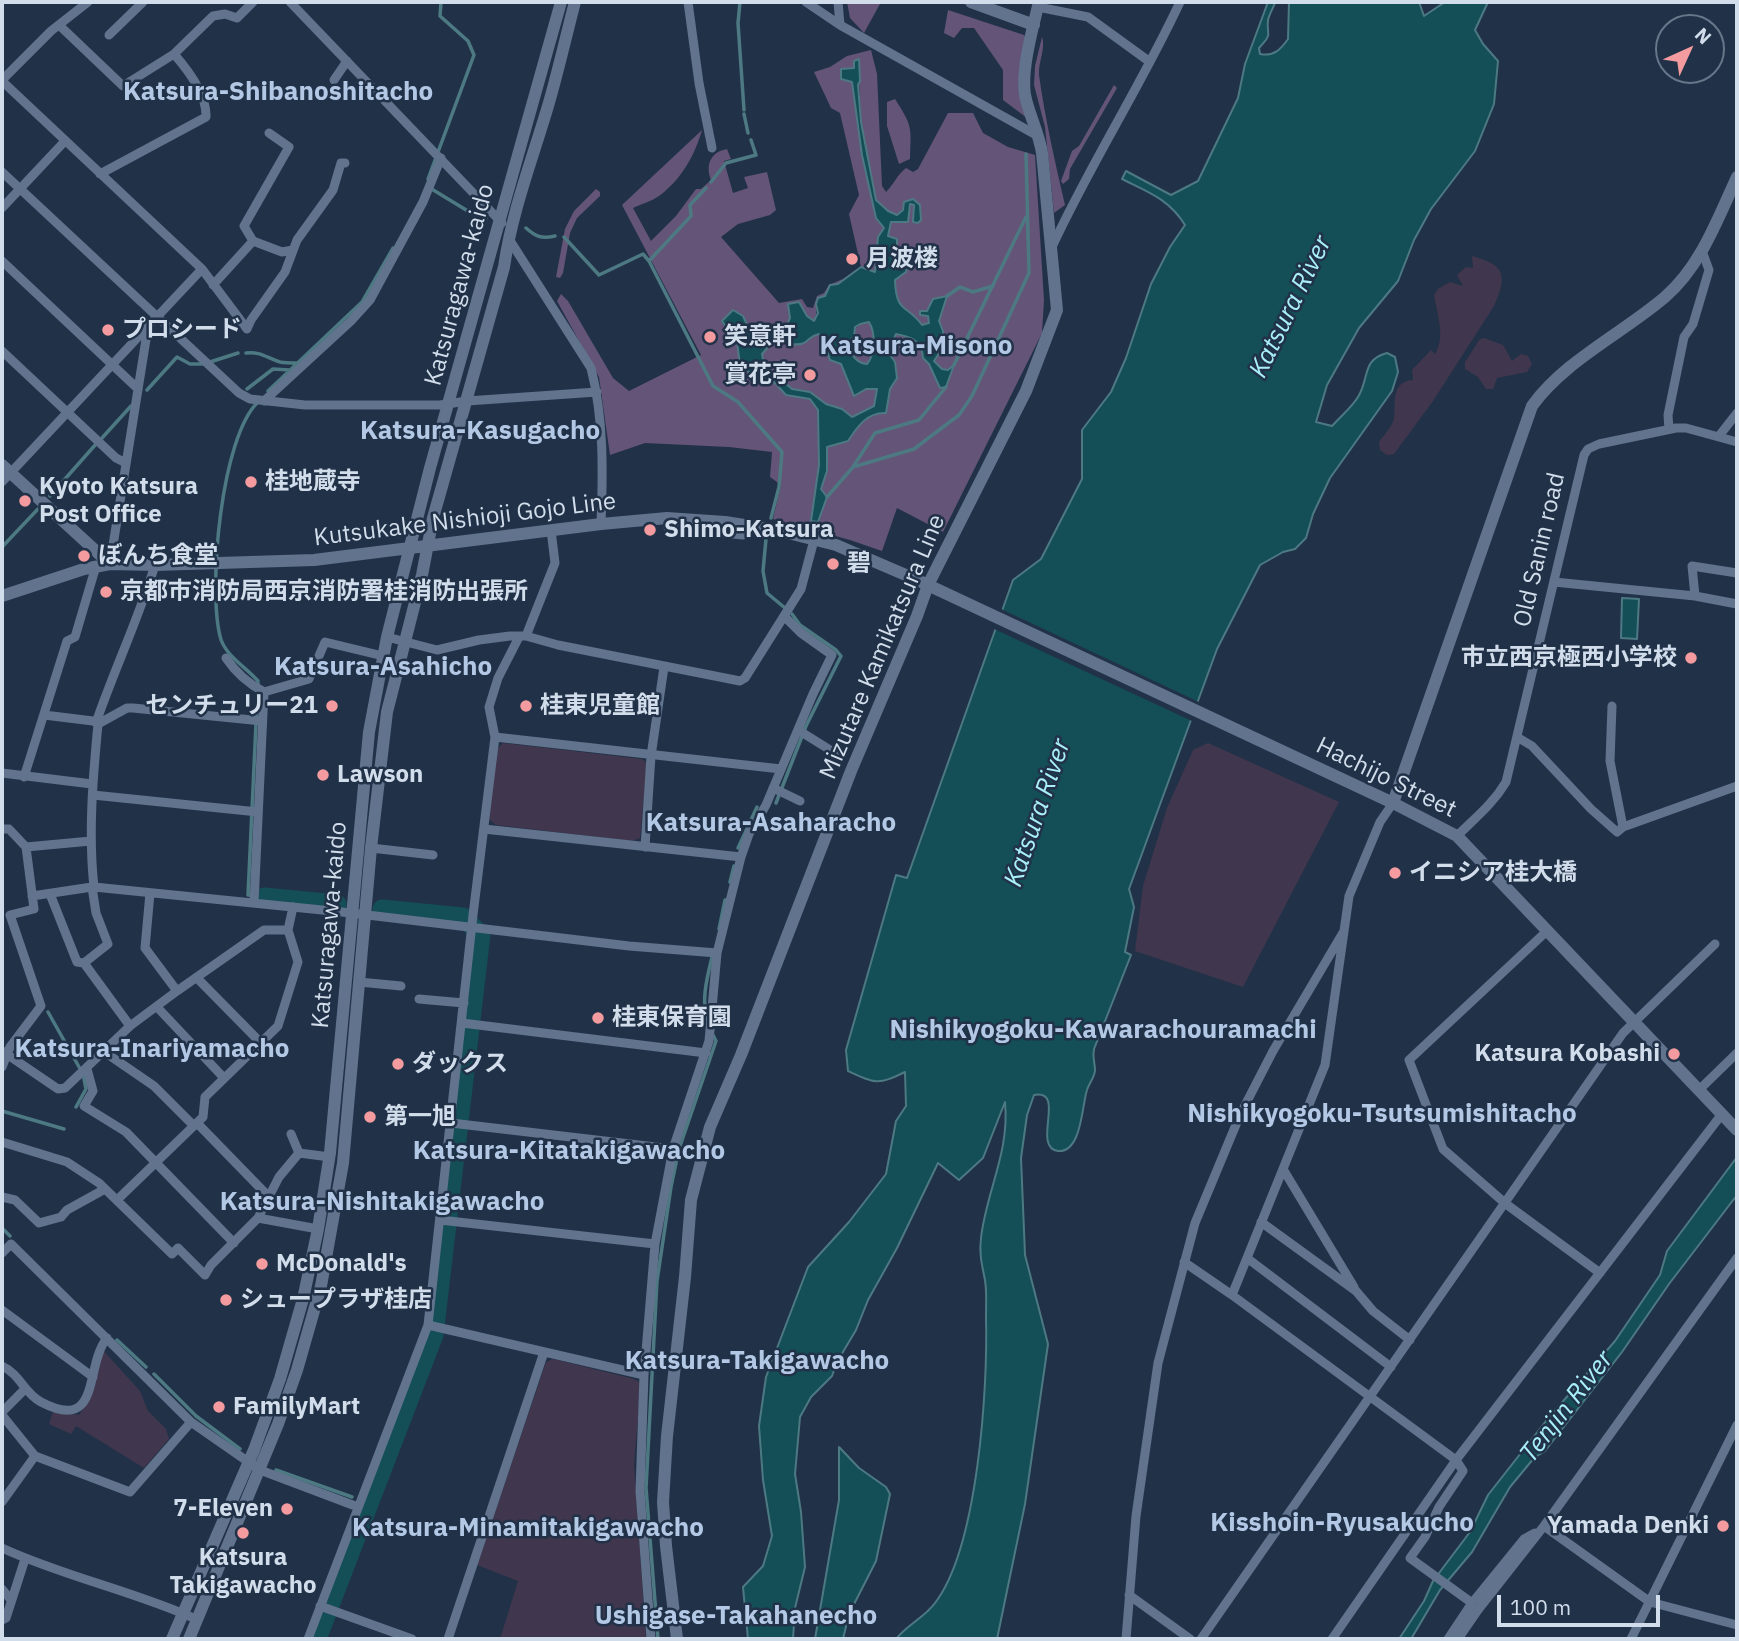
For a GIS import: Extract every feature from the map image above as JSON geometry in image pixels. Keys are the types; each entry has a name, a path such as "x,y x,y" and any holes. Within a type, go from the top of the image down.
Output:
{"street":[{"path":"88,2 59,25 2,80 202,269 247,329 285,272 293,250 333,190 341,163 345,163"},
{"path":"109,35 143,2"},
{"path":"59,25 123,86 174,54 213,16 225,14 237,18 253,2"},
{"path":"290,2 500,220 508,238 591,368 597,392 603,445 601,524"},
{"name":"Katsuragawa-kaido","path":"172,1639 297,1370 330,1245 346,1140 359,982 359,914 369,732 383,656 409,548 561,2"},
{"name":"Katsuragawa-kaido","path":"189,1639 254,1467 303,1299 330,1157 359,914 372,848 387,712 433,518 504,267 508,238 523,181 548,106 575,2"},
{"path":"688,2 699,83 712,148"},
{"path":"806,2 840,25 1039,137"},
{"path":"838,2 840,25"},
{"path":"971,2 1034,24"},
{"path":"1051,250 1068,212 1180,2"},
{"path":"1038,5 1088,17 1150,62"},
{"name":"Mizutare Kamikatsura Line","path":"677,1639 663,1502 668,1424 691,1200 710,1127 741,1055 851,771 912,627 1026,391 1057,310 1039,137 1026,94 1025,71 1038,5"},
{"path":"100,174 206,117 205,104 194,81 174,54"},
{"path":"334,80 347,61"},
{"path":"269,133 289,146 244,226 253,241 282,252 293,250"},
{"path":"2,208 65,141"},
{"path":"264,401 370,300 423,202 441,158"},
{"path":"2,172 239,393 250,399 318,405 450,403 597,392"},
{"path":"1232,1294 1325,1065 1349,896 1389,801 1532,406 1551,382 1668,295 1702,251 1737,177"},
{"path":"213,285 253,241"},
{"path":"1669,429 1668,415 1684,337 1693,324 1709,270 1702,251"},
{"path":"2,261 137,388"},
{"path":"110,564 5,473 202,269"},
{"path":"110,564 149,325"},
{"path":"2,351 117,458 126,463"},
{"path":"1719,436 1737,413"},
{"name":"Old Sanin road","path":"1457,836 1497,797 1506,782 1574,490 1588,449 1599,444 1669,429 1686,428 1737,442"},
{"path":"667,518 668,527 743,535"},
{"name":"Kutsukake Nishioji Gojo Line","path":"2,596 110,564 314,560 667,518 724,522 836,545 932,588"},
{"path":"308,1639 326,1608 358,1507 433,1326 440,1220 463,1023 472,915 495,737 489,707 498,678 523,637 555,563 551,530"},
{"path":"387,637 437,650 480,640 523,637 740,681 746,678 801,589 814,540"},
{"path":"84,963 108,944 96,913 93,887 92,784 98,717 115,667 144,601 155,565"},
{"path":"23,778 67,641 75,637 96,566"},
{"path":"1695,596 1692,566 1737,573"},
{"path":"1554,582 1695,596 1737,604"},
{"name":"Hachijo Street","path":"932,588 1389,801 1457,836 1722,1114 1736,1125"},
{"path":"651,1639 640,1491 644,1375 655,1244 673,1149 709,1040 714,953 741,857 749,834 773,788 832,656 785,617"},
{"path":"226,658 253,686 264,692 309,679 326,642 383,656"},
{"path":"645,846 651,756 664,667"},
{"path":"254,903 264,692"},
{"path":"1612,706 1611,761 1623,827"},
{"path":"99,724 127,708 262,721"},
{"path":"44,715 99,724"},
{"path":"798,730 835,753"},
{"path":"495,737 781,769"},
{"path":"1517,737 1532,746 1591,809 1617,832 1623,827 1737,786"},
{"path":"2,773 23,778 92,784"},
{"path":"773,788 800,801"},
{"path":"93,795 258,812"},
{"path":"2,829 9,829 26,847 34,909 10,915 41,1006 4,1053 2,1067"},
{"path":"484,829 741,857"},
{"path":"26,847 92,841"},
{"path":"372,848 433,855"},
{"path":"32,896 93,887 714,953"},
{"path":"150,893 145,948 177,991"},
{"path":"50,894 77,962 84,963 130,1026"},
{"path":"117,1200 196,1125 203,1117 205,1097 278,1026 298,962 288,930 293,908"},
{"path":"4,1053 58,1089 65,1088 130,1026 177,991 264,930 288,930"},
{"path":"1548,930 1409,1060 1443,1149 1506,1204 1600,1273"},
{"path":"1126,1639 1136,1516 1158,1363 1195,1223 1240,1115 1282,1032 1344,931"},
{"path":"1202,1639 1506,1204 1600,1064 1623,1033 1715,944"},
{"path":"197,978 261,1043"},
{"path":"359,982 401,986"},
{"path":"419,999 464,1003"},
{"path":"157,1007 224,1078"},
{"path":"463,1023 706,1053"},
{"path":"103,1051 154,1086 269,1197"},
{"path":"1699,1090 1737,1053"},
{"path":"87,1069 93,1091 84,1106 126,1132 234,1243"},
{"path":"1332,1639 1456,1460 1722,1114"},
{"path":"452,1123 673,1149"},
{"path":"291,1133 299,1153"},
{"path":"2,1142 67,1162 105,1189 172,1254 178,1248 205,1275 211,1265 258,1218 279,1177 299,1153"},
{"path":"299,1153 330,1157"},
{"path":"1283,1169 1356,1291 1373,1311 1410,1340"},
{"path":"2,1197 15,1200 39,1223 61,1217 67,1210 105,1189"},
{"path":"258,1218 318,1229"},
{"path":"440,1220 655,1244"},
{"path":"1261,1222 1356,1291"},
{"path":"2,1253 10,1244 191,1422 254,1467 358,1507"},
{"path":"1247,1258 1391,1367"},
{"path":"1458,1639 1478,1609 1542,1528 1737,1258"},
{"path":"1184,1262 1232,1294 1456,1460 1463,1471 1410,1558 1468,1600"},
{"path":"2,1310 93,1377"},
{"path":"433,1326 644,1375"},
{"path":"2,1366 17,1375 24,1390 43,1403 62,1409 76,1409 85,1401 100,1346 107,1338"},
{"path":"448,1639 544,1352"},
{"path":"24,1390 2,1413 35,1456 130,1492 191,1422"},
{"path":"1631,1639 1737,1425"},
{"path":"4,1495 35,1456"},
{"path":"1448,1639 1468,1600 1524,1539 1542,1528"},
{"path":"1542,1528 1650,1602 1737,1625"},
{"path":"2,1548 66,1574 137,1595 198,1620"},
{"path":"2,1620 6,1618 25,1559"},
{"path":"2,1589 11,1600"},
{"path":"1129,1595 1190,1639"},
{"path":"326,1608 412,1639"},
{"path":"668,1639 675,1616"}],"shaded area":[{"path":"847,2 881,2 864,33 850,18"},
{"path":"948,10 1024,35 1028,42 1027,118 1003,100 1003,70 974,28 962,28 954,38 944,33"},
{"path":"1042,37 1039,75 1065,205 1054,213 1045,127 1034,85 1035,66"},
{"path":"871,50 877,74 882,186 886,192 906,168 913,172 918,169 948,113 973,113 983,133 1008,147 1035,155 1044,300 1042,333 943,532 897,508 882,551 773,519 781,485 770,477 772,452 645,443 610,455 599,377 557,301 561,294 568,301 613,378 629,391 701,355 622,205 702,130 691,158 667,190 633,208 651,241 676,216 696,189 701,189 711,180 709,164 713,156 727,149 731,159 724,161 733,193 748,188 744,177 767,172 776,210 770,215 738,224 721,237 779,303 802,299 807,307 813,308 817,296 824,293 829,285 861,267 849,214 859,195 840,113 831,108 814,72 830,67 847,56","holes":["858,60 861,122 876,200 897,215 903,210 905,202 913,199 920,206 921,220 918,223 913,222 915,204 910,204 908,222 891,222 887,236 897,239 897,251 908,264 906,272 895,280 898,298 921,325 929,323 928,316 920,315 920,311 927,311 933,299 947,296 939,321 943,331 942,345 938,347 938,355 934,361 942,369 948,370 954,366 946,387 940,388 929,364 923,358 921,347 912,338 897,333 888,352 895,362 897,378 890,389 886,413 868,418 848,441 827,447 827,471 821,489 827,497 818,521 811,521 819,465 819,410 810,399 786,395 773,382 754,376 740,365 737,342 722,322 733,310 743,316 755,336 763,331 785,329 790,318 788,304 799,302 814,322 818,298 825,296 830,285 838,284 861,267 876,272 878,237 884,229 876,218 862,155 852,82 841,79 841,69 854,68 854,61"]},
{"path":"1114,85 1117,88 1070,169 1069,179 1063,184 1061,181 1072,151 1079,146"},
{"path":"895,99 908,122 910,133 910,159 899,164 887,126 887,102"},
{"path":"596,189 600,196 577,218 570,233 563,273 560,278 556,277 565,229 574,211"},
{"path":"1472,256 1491,263 1501,273 1501,286 1494,306 1433,401 1394,454 1387,455 1380,450 1379,442 1393,421 1397,389 1413,380 1412,370 1431,350 1435,354 1438,347 1440,325 1434,295 1438,289 1450,282 1463,286 1457,275 1466,267 1473,268"},
{"path":"869,322 874,344 867,365 855,362 845,343 850,341 858,326"},
{"path":"819,334 830,360 841,363 855,395 866,389 877,389 874,406 852,417 842,409 826,404 810,392 792,389 764,364 762,354 774,340 800,344"},
{"path":"1480,339 1503,345 1512,361 1521,354 1528,356 1532,364 1527,372 1497,378 1493,389 1486,389 1478,377 1465,369 1465,362"},
{"path":"503,743 642,759 647,763 640,838 632,841 496,825 489,819 497,749"},
{"path":"1208,743 1339,802 1243,987 1135,951 1143,886 1167,808 1193,750"},
{"path":"101,1348 140,1391 148,1411 166,1429 169,1439 144,1468 76,1426 71,1434 49,1424 53,1411 79,1415 85,1407 95,1383"},
{"path":"553,1359 641,1383 634,1464 646,1639 500,1639 518,1581 477,1565 546,1362"}],"water":[{"name":"Katsura River","path":"1268,2 1275,3 1268,20 1268,36 1259,48 1260,54 1265,55 1277,51 1288,39 1289,2 1419,2 1424,16 1445,2 1488,2 1475,30 1498,61 1494,104 1475,151 1431,209 1414,240 1398,281 1359,328 1327,385 1316,422 1332,426 1358,397 1373,360 1387,353 1395,357 1398,372 1392,391 1330,478 1313,514 1306,538 1295,549 1283,552 1260,565 1217,649 1129,889 1134,907 1125,952 1131,955 1094,1049 1095,1073 1087,1090 1080,1126 1072,1144 1066,1150 1058,1151 1051,1147 1047,1130 1048,1101 1043,1096 1034,1095 1027,1115 1021,1158 1025,1255 1048,1344 1025,1504 997,1639 896,1639 931,1608 950,1578 971,1507 985,1384 986,1294 980,1244 1004,1138 1005,1102 983,1158 959,1180 938,1163 832,1376 811,1397 800,1417 795,1474 805,1567 795,1608 793,1639 748,1639 743,1587 763,1566 772,1536 763,1480 759,1426 766,1377 808,1267 849,1222 886,1174 896,1121 906,1106 905,1072 882,1081 865,1078 848,1071 846,1050 896,875 907,878 1013,580 1041,559 1082,479 1082,430 1111,392 1126,358 1151,284 1185,225 1165,202 1122,179 1126,171 1171,195 1198,181 1238,98 1245,64"},
{"path":"859,59 861,122 876,200 897,215 903,210 904,202 913,199 920,205 921,220 918,223 913,222 914,205 910,204 908,222 891,222 888,236 897,239 897,251 908,264 906,272 895,280 898,298 900,304 922,325 929,323 928,316 920,315 920,311 927,311 933,299 947,296 939,321 943,331 942,345 938,347 938,355 934,361 942,369 948,370 954,365 946,387 940,388 918,344 911,338 896,334 888,352 895,362 897,378 890,389 886,413 868,418 848,441 827,447 827,471 821,489 827,497 818,522 811,521 819,465 818,410 810,399 786,395 774,382 754,376 740,365 737,342 722,321 733,310 743,316 755,335 763,331 785,329 790,318 788,304 799,302 807,316 814,321 818,313 818,298 825,296 830,285 838,284 861,267 875,272 878,237 884,228 876,218 862,155 852,82 841,79 841,69 854,68 854,61","holes":["869,322 874,344 867,364 856,360 846,343 854,337 855,327","819,334 830,360 841,364 854,396 866,389 877,389 874,406 852,417 842,409 826,404 810,392 792,389 764,365 762,354 774,340 800,344"]},
{"path":"1622,598 1639,599 1637,639 1621,638"},
{"name":"Tenjin River","path":"1737,1157 1737,1195 1669,1284 1622,1352 1545,1451 1534,1458 1510,1487 1472,1552 1440,1590 1411,1639 1399,1639 1424,1601 1433,1581 1470,1532 1488,1495 1546,1421 1615,1341 1660,1275 1667,1251"},
{"path":"839,1447 859,1468 886,1487 890,1494 876,1561 849,1614 843,1639 815,1639 839,1500"}],"pier":[{"path":"999,608 1201,703 1194,722 992,628"}],"waterway":[{"path":"428,179 474,55 468,41 440,16 441,2"},
{"path":"740,2 738,23 744,110"},
{"path":"744,114 748,133"},
{"path":"711,182 726,163 756,155 751,140"},
{"path":"827,497 853,467 914,449 959,415 972,396 1029,273 1026,154"},
{"path":"430,188 481,219 486,218"},
{"path":"706,188 690,205 691,216 649,261 713,386 738,402 782,452 779,487 771,518"},
{"path":"954,365 1026,217"},
{"path":"526,228 539,236 555,236"},
{"path":"564,237 599,275 643,254 649,261"},
{"path":"268,391 362,302 393,248"},
{"path":"947,296 960,287 973,292 993,286"},
{"path":"210,362 238,353"},
{"path":"246,353 259,354 280,362 298,363"},
{"path":"147,390 177,357 190,364 202,364"},
{"path":"247,389 273,369 290,370"},
{"path":"853,467 875,433 919,420 946,387"},
{"path":"258,402 245,420 227,478 217,550 216,584 222,643 258,681 248,895 264,897"},
{"path":"102,438 131,406"},
{"path":"50,496 96,444"},
{"path":"2,547 38,509"},
{"path":"766,539 763,571 767,593 785,608"},
{"path":"776,803 806,726 841,656 800,625 792,614"},
{"path":"738,848 757,807"},
{"path":"730,882 734,866"},
{"path":"264,897 337,904"},
{"path":"719,929 725,900"},
{"path":"317,1639 434,1335 481,935 463,917 382,909"},
{"path":"708,1021 705,996 713,953"},
{"path":"48,1012 83,1074 86,1089 76,1107"},
{"path":"658,1639 646,1488 657,1281 679,1149 716,1041 713,1035"},
{"path":"2,1111 64,1129"},
{"path":"2,1228 10,1236"},
{"path":"117,1340 146,1367"},
{"path":"154,1374 196,1416 240,1449"},
{"path":"276,1470 352,1497"}],"place":[{"name":"月波楼","path":"852,259"},
{"name":"プロシード","path":"108,330"},
{"name":"笑意軒","path":"710,337"},
{"name":"賞花亭","path":"810,375"},
{"name":"桂地蔵寺","path":"251,482"},
{"name":"Kyoto Katsura Post Office","path":"25,501"},
{"name":"Shimo-Katsura","path":"650,530"},
{"name":"ぼんち食堂","path":"84,556"},
{"name":"碧","path":"833,564"},
{"name":"京都市消防局西京消防署桂消防出張所","path":"106,592"},
{"name":"市立西京極西小学校","path":"1691,658"},
{"name":"センチュリー21","path":"332,706"},
{"name":"桂東児童館","path":"526,706"},
{"name":"Lawson","path":"323,775"},
{"name":"イニシア桂大橋","path":"1395,873"},
{"name":"桂東保育園","path":"598,1018"},
{"name":"Katsura Kobashi","path":"1674,1054"},
{"name":"ダックス","path":"398,1064"},
{"name":"第一旭","path":"370,1117"},
{"name":"McDonald's","path":"262,1264"},
{"name":"シュープラザ桂店","path":"226,1300"},
{"name":"FamilyMart","path":"219,1407"},
{"name":"7-Eleven","path":"287,1509"},
{"name":"Yamada Denki","path":"1723,1526"},
{"name":"Katsura Takigawacho","path":"243,1533"}],"district":[{"name":"Katsura-Shibanoshitacho","path":"278,92"},
{"name":"Katsura-Misono","path":"916,346"},
{"name":"Katsura-Kasugacho","path":"480,431"},
{"name":"Katsura-Asahicho","path":"383,667"},
{"name":"Katsura-Asaharacho","path":"771,823"},
{"name":"Nishikyogoku-Kawarachouramachi","path":"1103,1030"},
{"name":"Katsura-Inariyamacho","path":"152,1049"},
{"name":"Nishikyogoku-Tsutsumishitacho","path":"1382,1114"},
{"name":"Katsura-Kitatakigawacho","path":"569,1151"},
{"name":"Katsura-Nishitakigawacho","path":"382,1202"},
{"name":"Katsura-Takigawacho","path":"757,1361"},
{"name":"Kisshoin-Ryusakucho","path":"1342,1523"},
{"name":"Katsura-Minamitakigawacho","path":"528,1528"},
{"name":"Ushigase-Takahanecho","path":"736,1616"}]}
